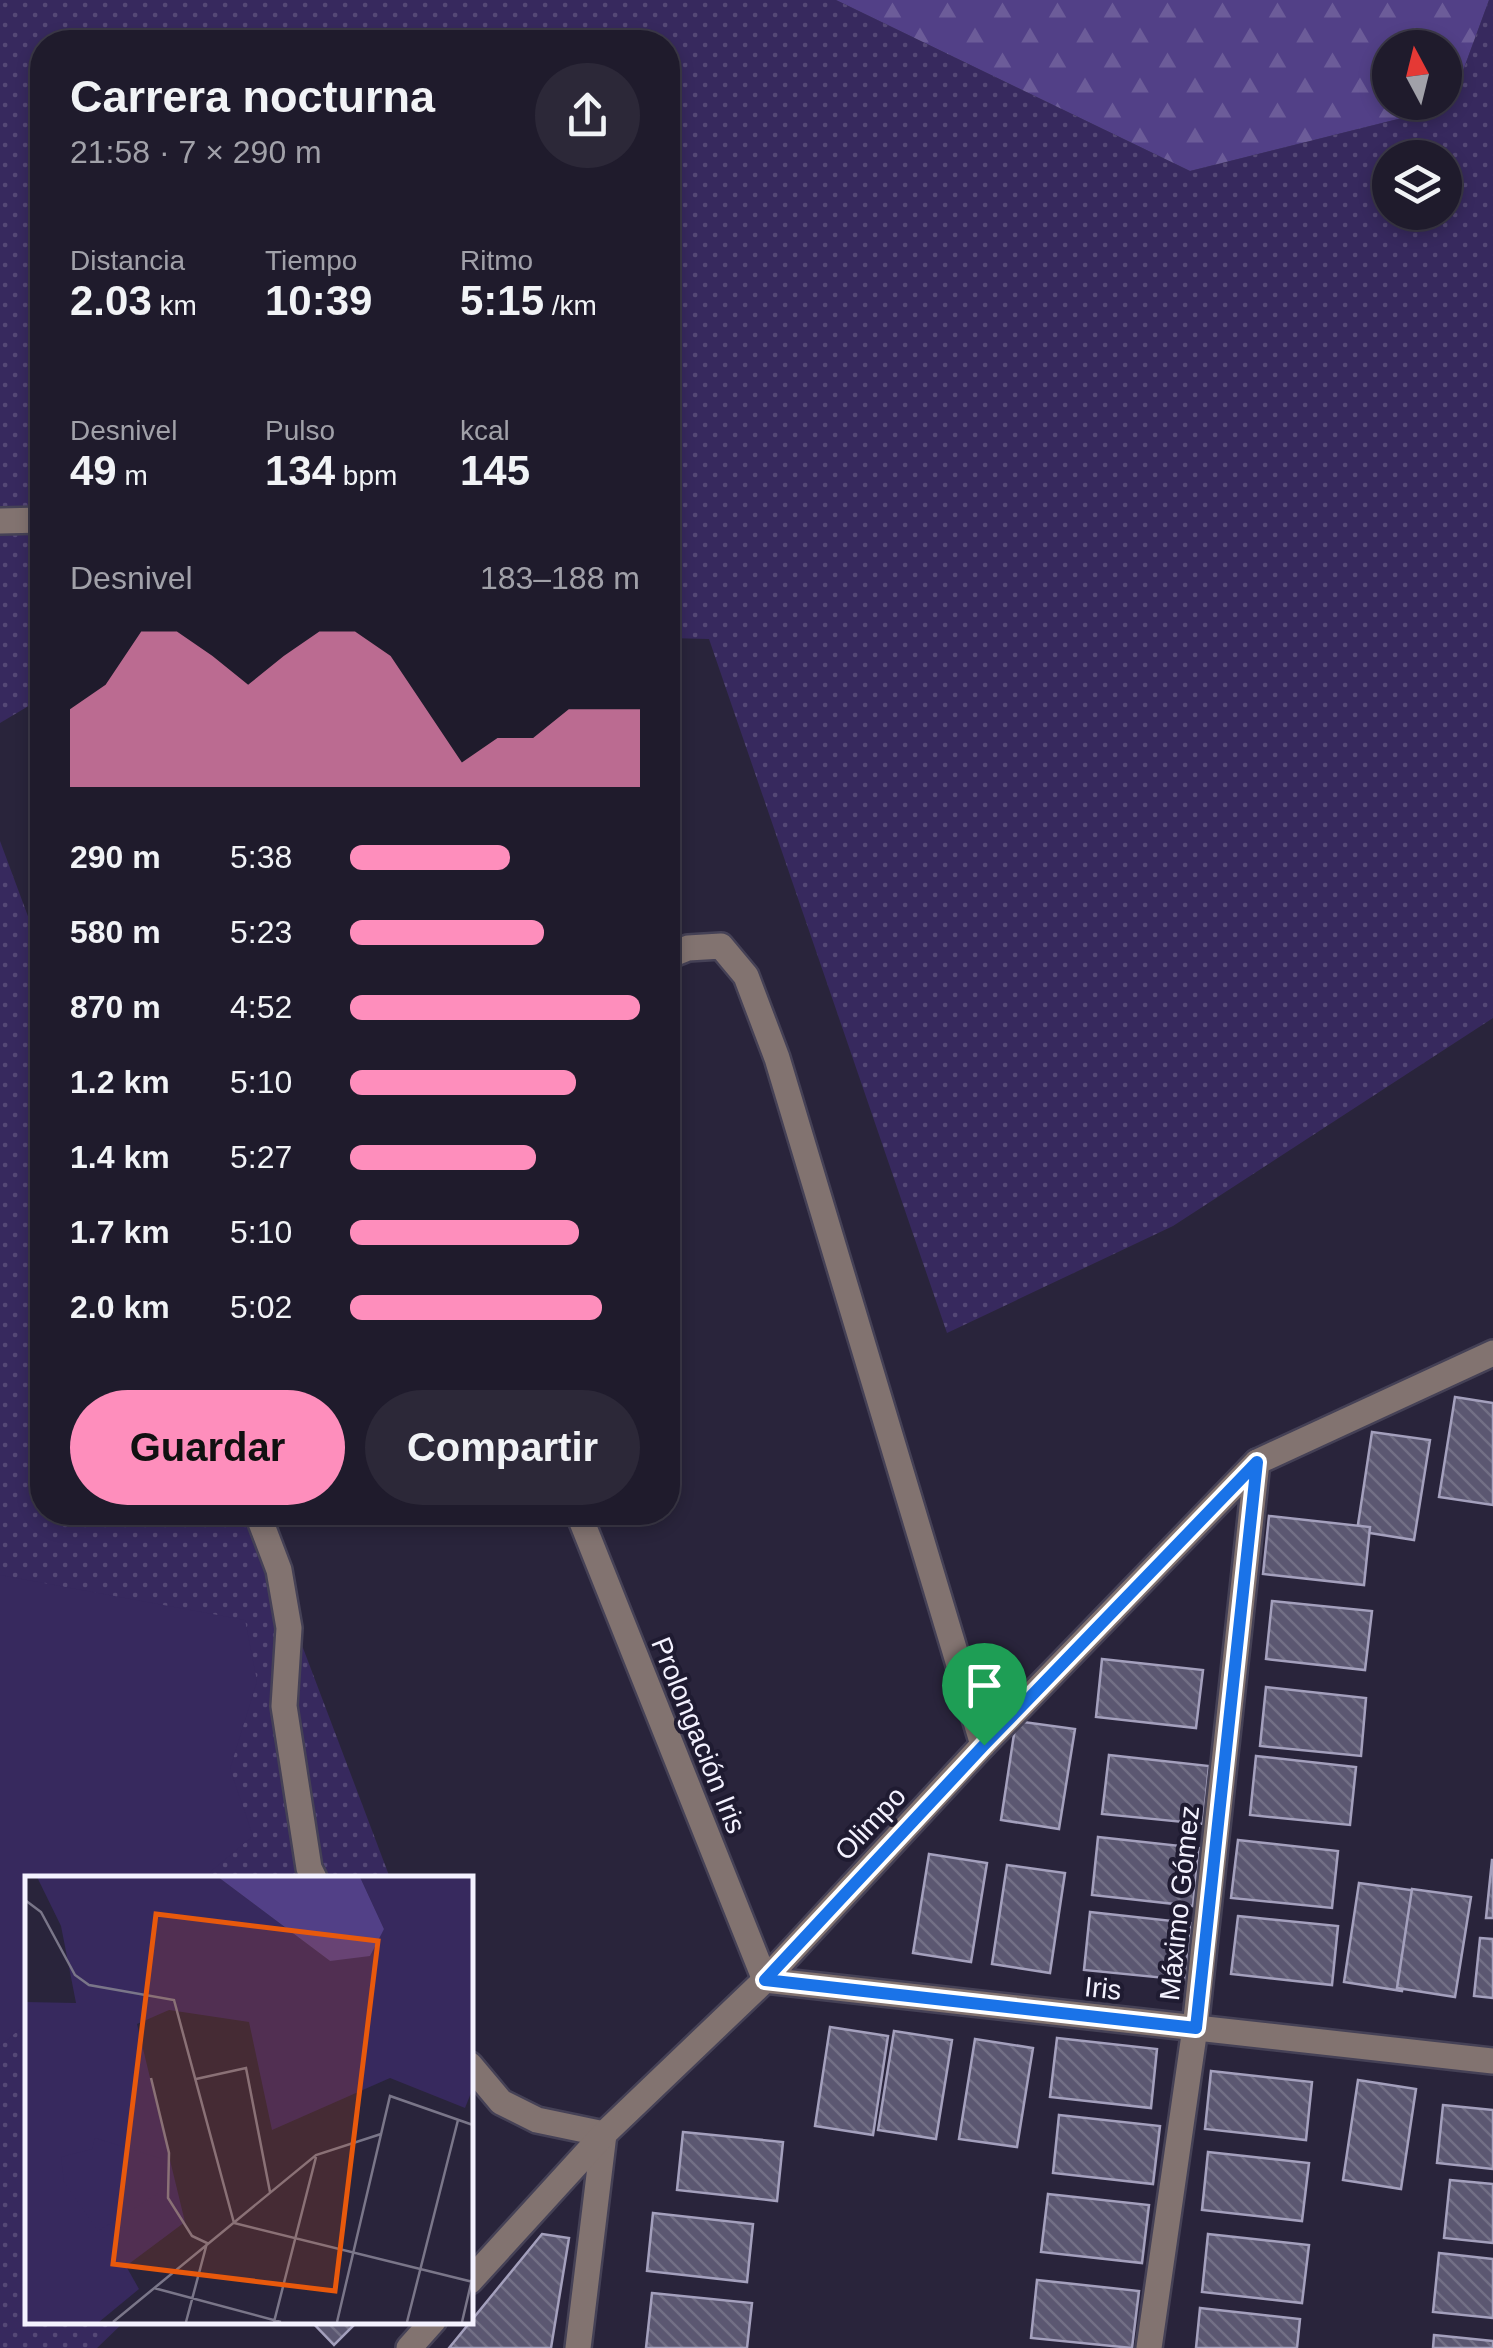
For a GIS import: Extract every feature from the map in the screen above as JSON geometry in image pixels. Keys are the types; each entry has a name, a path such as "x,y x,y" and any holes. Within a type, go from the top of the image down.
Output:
{"street":[{"path":"0,521 30,520"},
{"path":"680,951 720,946 746,976 794,1115 984,1745"},
{"name":"Olimpo","path":"472,2279 604,2134 765,1980 984,1745 1257,1462 1493,1352"},
{"name":"Máximo Gómez","path":"1149,2348 1196,2028 1257,1462"},
{"path":"262,1525 278,1570 290,1628 284,1706 313,1876"},
{"name":"Prolongación Iris","path":"583,1525 765,1980"},
{"name":"Iris","path":"765,1980 1493,2061"},
{"path":"472,2067 501,2102 537,2120 604,2134 578,2348"},
{"path":"409,2348 431,2323"}],"shaded area":[{"path":"0,0 836,0 1190,171 1394,120 1462,120 1462,73 1489,0 1493,0 1493,1018 1173,1226 947,1333 709,639 680,638 680,30 30,30 30,705 0,723"},
{"path":"0,841 30,922 30,1525 257,1525 389,1876 25,1876 25,2323 123,2323 97,2348 0,2348"},
{"path":"0,1575 245,1620 257,1681 230,1769 253,1836 205,1876 25,1876 25,2025 0,2046"}],"green space":[{"path":"836,0 1489,0 1462,73 1462,30 1372,30 1372,120 1394,120 1190,171"}],"building":[{"path":"1455,1397 1493,1403 1493,1505 1439,1497"},
{"path":"1372,1432 1430,1440 1414,1540 1357,1531"},
{"path":"1269,1516 1370,1527 1364,1585 1263,1574"},
{"path":"1272,1601 1372,1611 1365,1670 1266,1659"},
{"path":"1102,1659 1203,1670 1196,1728 1096,1717"},
{"path":"1266,1687 1366,1698 1361,1756 1260,1746"},
{"path":"1016,1721 1075,1729 1059,1829 1001,1820"},
{"path":"1109,1755 1209,1766 1203,1824 1102,1814"},
{"path":"1256,1756 1356,1767 1350,1825 1250,1815"},
{"path":"1098,1837 1199,1848 1193,1906 1092,1895"},
{"path":"1238,1840 1338,1851 1332,1908 1231,1898"},
{"path":"929,1854 987,1863 971,1962 913,1953"},
{"path":"1492,1860 1493,1918 1486,1918"},
{"path":"1007,1865 1065,1873 1050,1973 992,1964"},
{"path":"1359,1883 1418,1891 1402,1991 1344,1982"},
{"path":"1412,1889 1471,1897 1455,1997 1397,1988"},
{"path":"1090,1912 1191,1923 1185,1980 1084,1970"},
{"path":"1238,1916 1338,1926 1332,1985 1231,1974"},
{"path":"1480,1938 1493,1939 1493,1998 1474,1996"},
{"path":"830,2027 888,2036 873,2135 815,2126"},
{"path":"894,2031 952,2040 936,2139 878,2130"},
{"path":"1057,2038 1157,2049 1151,2108 1050,2097"},
{"path":"975,2039 1033,2048 1017,2147 959,2139"},
{"path":"1211,2071 1312,2082 1306,2140 1205,2129"},
{"path":"1358,2080 1416,2089 1401,2189 1343,2180"},
{"path":"1443,2105 1493,2110 1493,2169 1437,2163"},
{"path":"1059,2115 1160,2126 1153,2184 1053,2173"},
{"path":"683,2132 783,2142 777,2201 677,2190"},
{"path":"1208,2152 1309,2163 1302,2221 1202,2210"},
{"path":"1450,2180 1493,2184 1493,2243 1444,2238"},
{"path":"1048,2194 1149,2205 1142,2263 1041,2252"},
{"path":"653,2213 753,2224 747,2282 647,2271"},
{"path":"542,2234 569,2238 551,2348 449,2348"},
{"path":"1208,2234 1309,2245 1302,2303 1202,2292"},
{"path":"1439,2253 1493,2259 1493,2318 1433,2312"},
{"path":"1037,2280 1139,2291 1132,2348 1031,2338"},
{"path":"652,2293 752,2303 747,2348 646,2348"},
{"path":"1200,2308 1300,2319 1297,2348 1196,2348"},
{"path":"313,2323 356,2323 334,2345"},
{"path":"1434,2335 1493,2341 1493,2348 1433,2348"}],"route":[{"path":"1257,1462 1196,2028 765,1980 984,1745 1257,1462"}]}
